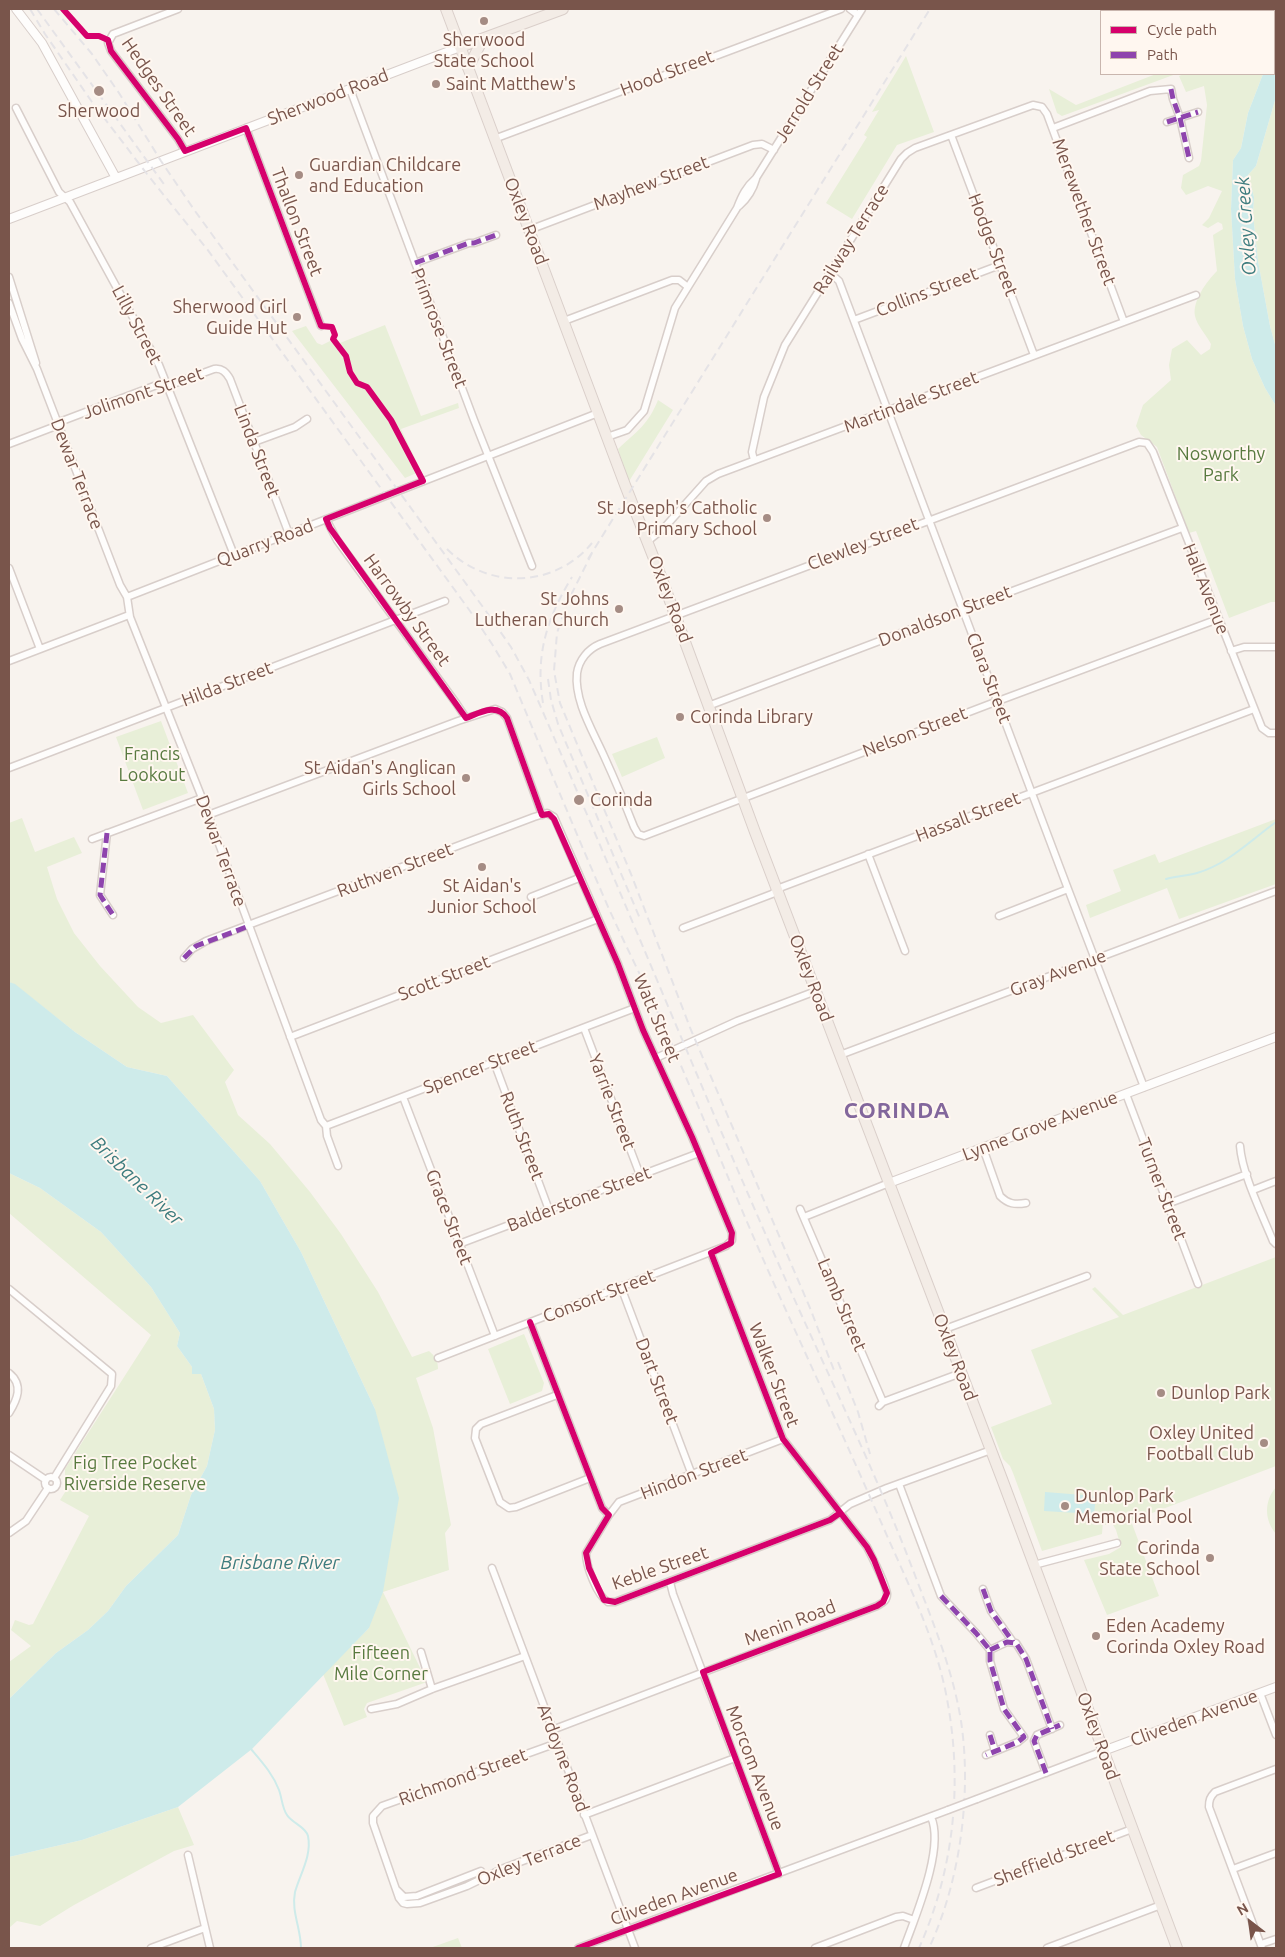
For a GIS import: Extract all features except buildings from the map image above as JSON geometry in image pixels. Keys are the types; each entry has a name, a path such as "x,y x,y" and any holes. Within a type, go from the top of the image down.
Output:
{"main road":[{"name":"Oxley Road","path":"446,9 607,438 676,615 777,890 991,1450 1177,1948"},
{"name":"Sherwood Road","path":"460,47 562,9"},
{"path":"468,68 483,39"}],"street":[{"path":"16,9 42,43 116,178"},
{"name":"Hedges Street","path":"178,9 113,34 108,40 112,52 178,139 185,152"},
{"name":"Hood Street","path":"494,139 841,9"},
{"path":"850,9 860,12"},
{"name":"Jerrold Street","path":"607,438 630,428 644,411 672,316 737,208 747,199 754,188 756,178 860,12"},
{"name":"Sherwood Road","path":"9,219 460,47"},
{"name":"Primrose Street","path":"350,89 488,456 532,566"},
{"path":"1053,128 1150,91 1171,89 1189,158"},
{"name":"Railway Terrace","path":"754,460 752,452 767,390 790,337 904,155 915,148 1033,105 1040,106"},
{"name":"Merewether Street","path":"1040,106 1046,111 1053,128 1124,322"},
{"name":"Lilly Street","path":"16,108 59,192 70,202 159,365 234,555"},
{"path":"1168,122 1198,112"},
{"name":"Thallon Street","path":"246,128 321,326"},
{"name":"Hodge Street","path":"951,135 1034,355"},
{"name":"Mayhew Street","path":"529,230 754,145 762,144 774,150"},
{"path":"415,263 468,242 474,243 496,234"},
{"name":"Collins Street","path":"854,320 1000,264"},
{"name":"Clara Street","path":"830,273 839,281 1144,1087"},
{"name":"Dewar Terrace","path":"9,277 28,334 37,369"},
{"path":"564,321 672,280 679,280 688,287"},
{"name":"Martindale Street","path":"648,541 664,528 710,478 1196,295"},
{"name":"Dewar Terrace","path":"9,303 22,339 37,369 59,424 120,587 127,597 129,615 202,798 321,1120 326,1126 327,1136 338,1166"},
{"name":"Jolimont Street","path":"9,444 162,384 173,384 214,369 223,370"},
{"name":"Linda Street","path":"223,370 230,379 289,534"},
{"name":"Quarry Road","path":"127,597 598,413"},
{"path":"254,442 295,427 306,419"},
{"name":"Clewley Street","path":"641,836 634,827 581,702 577,685 577,673 584,657 592,648 930,519 1140,442 1147,443"},
{"name":"Hall Avenue","path":"1147,443 1153,452 1262,728 1272,733"},
{"name":"Harrowby Street","path":"326,519 337,540 466,718"},
{"name":"Donaldson Street","path":"708,706 1182,528"},
{"path":"9,568 40,649"},
{"name":"Hilda Street","path":"9,768 445,601"},
{"path":"9,661 129,615"},
{"name":"Nelson Street","path":"641,836 648,835 998,700 1218,619"},
{"path":"1231,651 1244,647 1276,647"},
{"path":"208,815 493,709 499,710 506,716 542,814"},
{"name":"Hassall Street","path":"683,928 868,854 1254,709"},
{"path":"92,839 202,798"},
{"name":"Watt Street","path":"542,814 547,813 554,817 656,1058 699,1153 732,1233 731,1243"},
{"name":"Ruthven Street","path":"184,958 196,946 542,814"},
{"path":"107,833 100,895 113,915"},
{"path":"868,854 905,951"},
{"path":"531,897 579,878"},
{"path":"999,916 1068,889"},
{"name":"Gray Avenue","path":"840,1055 1276,891"},
{"name":"Scott Street","path":"290,1037 598,919"},
{"path":"656,1058 737,1021 816,990"},
{"name":"Spencer Street","path":"326,1126 635,1008"},
{"name":"Yarrie Street","path":"584,1028 640,1175"},
{"name":"Lynne Grove Avenue","path":"804,1217 889,1183 1276,1038"},
{"name":"Ruth Street","path":"494,1062 550,1210"},
{"name":"Turner Street","path":"1126,1094 1198,1284"},
{"name":"Grace Street","path":"403,1097 494,1336"},
{"path":"1240,1146 1247,1174 1273,1241 1276,1244"},
{"path":"983,1148 1000,1196 1015,1205 1026,1203"},
{"name":"Balderstone Street","path":"459,1244 699,1153"},
{"path":"1167,1204 1247,1174"},
{"path":"1253,1190 1276,1181"},
{"name":"Lamb Street","path":"800,1209 881,1404 962,1374"},
{"name":"Consort Street","path":"438,1358 731,1243"},
{"name":"Walker Street","path":"711,1252 783,1439 867,1547 887,1593 885,1599"},
{"path":"945,1329 1087,1276"},
{"name":"Dart Street","path":"621,1287 692,1474"},
{"path":"9,1289 112,1374 112,1386 54,1478"},
{"path":"530,1322 602,1508 609,1515"},
{"path":"9,1373 19,1389 17,1400 9,1413"},
{"path":"558,1395 481,1424 476,1429 475,1438 500,1502 509,1508 590,1478"},
{"name":"Hindon Street","path":"609,1515 619,1502 783,1439"},
{"name":"Keble Street","path":"609,1515 586,1553 589,1568 600,1594 604,1600 615,1602 830,1520 850,1504 991,1450"},
{"path":"9,1455 46,1480"},
{"path":"46,1480 49,1477 54,1478"},
{"path":"48,1488 56,1486 54,1478"},
{"path":"46,1480 48,1488"},
{"path":"899,1484 941,1596 990,1650 990,1661 1004,1710 1024,1737 1034,1741"},
{"path":"9,1533 26,1521 48,1488"},
{"path":"1034,1565 1117,1542"},
{"name":"Ardoyne Road","path":"492,1568 635,1948"},
{"name":"Morcom Avenue","path":"670,1582 779,1874"},
{"path":"983,1589 991,1611 1022,1652 1052,1729"},
{"name":"Menin Road","path":"552,1730 877,1606 885,1599"},
{"path":"990,1650 1008,1642 1013,1642"},
{"path":"421,1652 432,1689"},
{"path":"371,1709 397,1704 432,1689 525,1656"},
{"name":"Cliveden Avenue","path":"578,1948 628,1931 1276,1687"},
{"path":"1260,1693 1276,1735"},
{"path":"1046,1773 1034,1741 1037,1735 1060,1725"},
{"path":"990,1734 995,1751"},
{"path":"986,1755 1018,1742 1024,1737"},
{"name":"Richmond Street","path":"373,1816 382,1806 557,1743"},
{"path":"584,1815 735,1758"},
{"path":"1276,1769 1216,1792 1211,1796 1209,1802 1209,1807 1262,1946 1276,1939"},
{"name":"Oxley Terrace","path":"373,1816 373,1824 403,1903 416,1905 467,1886 504,1868 592,1835"},
{"path":"904,1948 930,1869 935,1832 931,1817"},
{"name":"Sheffield Street","path":"976,1888 1132,1828"},
{"path":"1234,1869 1276,1853"},
{"path":"188,1855 210,1948"},
{"name":"Oxley Terrace","path":"397,1889 404,1896 409,1897 481,1871"},
{"name":"Oxley Terrace","path":"464,1878 467,1886"},
{"path":"1047,1948 1161,1905"},
{"path":"815,1948 896,1917 903,1916 914,1920"},
{"path":"151,1948 205,1928"}],"green space":[{"path":"906,56 934,132 897,145 852,219 826,203 867,137 864,135 879,110 872,112"},
{"path":"1153,75 1173,75 1062,116 1057,113 1049,89 1076,105"},
{"name":"Nosworthy Park","path":"1263,75 1248,113 1241,148 1233,160 1231,209 1235,279 1243,326 1252,359 1265,388 1276,406 1276,602 1271,602 1229,618 1196,531 1189,533 1157,447 1141,435 1136,426 1143,405 1171,380 1169,365 1172,349 1187,340 1201,355 1210,349 1211,344 1198,323 1195,310 1201,292 1217,271 1213,235 1223,229 1222,224 1218,222 1208,228 1202,225 1209,218 1222,191 1208,186 1186,195 1181,188 1183,175 1199,166 1201,161 1207,105 1204,86 1186,92 1179,76"},
{"path":"1276,97 1276,348 1258,261 1253,214 1254,197 1248,175 1256,166"},
{"path":"385,325 421,416 458,403 459,408 401,429 421,471 405,478 292,331 306,326 317,343 322,345 330,341 335,345"},
{"path":"658,400 673,410 628,483 618,449 646,422"},
{"name":"Francis Lookout","path":"161,721 188,793 143,810 116,737"},
{"path":"657,737 665,758 622,777 612,754"},
{"name":"Fifteen Mile Corner","path":"22,818 35,852 74,837 82,853 47,867 57,899 74,933 100,966 138,1007 161,1023 193,1015 234,1070 225,1082 238,1115 270,1144 310,1192 341,1234 378,1292 412,1357 429,1351 437,1361 438,1369 416,1378 433,1428 451,1525 445,1533 449,1570 383,1592 427,1682 367,1703 364,1709 367,1717 344,1726 323,1674 369,1628 375,1409 301,1252 260,1181 167,1076 127,1067 75,1032 9,982 9,823"},
{"path":"1276,819 1276,884 1179,919 1167,888 1090,918 1086,905 1121,891 1113,870 1155,854 1159,863"},
{"name":"Fig Tree Pocket Riverside Reserve","path":"9,1173 40,1188 101,1232 151,1287 180,1333 177,1346 192,1367 192,1374 201,1374 214,1409 215,1430 207,1466 191,1495 178,1535 126,1586 108,1611 88,1630 56,1653 9,1699 9,1662 31,1646 11,1630 15,1620 29,1625 33,1624 89,1516 60,1500 69,1486 65,1480 65,1469 151,1335 9,1213"},
{"name":"Dunlop Park","path":"1276,1257 1276,1466 1131,1521 1159,1596 1107,1615 1084,1560 1109,1554 1121,1547 1112,1523 1105,1525 1103,1521 1102,1534 1042,1551 1013,1473 1010,1466 1003,1459 991,1427 1052,1404 1031,1350 1119,1317 1092,1289 1095,1287 1123,1315"},
{"path":"524,1334 544,1383 542,1391 510,1404 488,1349"},
{"path":"1276,1487 1276,1534 1269,1523 1267,1510 1269,1498"},
{"path":"178,1807 194,1845 174,1851 74,1905 40,1926 17,1921 9,1928 9,1857 82,1840"},
{"path":"458,1938 462,1948 430,1948"}],"water":[{"name":"Oxley Creek","path":"1276,36 1276,97 1256,166 1248,175 1254,197 1253,214 1258,261 1276,348 1276,406 1265,388 1252,359 1243,326 1235,279 1231,209 1233,160 1241,148 1248,113 1263,75 1275,75"},
{"name":"Brisbane River","path":"9,982 15,984 75,1032 127,1067 167,1076 260,1181 301,1252 375,1409 399,1498 383,1592 369,1628 252,1749 178,1807 82,1840 9,1857 9,1699 56,1653 88,1630 108,1611 126,1586 178,1535 191,1495 207,1466 215,1430 214,1409 201,1374 192,1374 192,1367 177,1346 180,1333 151,1287 101,1232 40,1188 9,1173"},
{"path":"1045,1492 1096,1496 1094,1514 1044,1511"}],"waterway":[{"path":"1166,879 1197,873 1219,864 1276,822"},
{"path":"251,1749 274,1779 287,1815 305,1830 308,1836 307,1858 294,1899 301,1948"}],"railway":[{"path":"30,9 92,102 207,249 470,611 510,674 609,909 663,1024 769,1273 914,1597 937,1658 943,1678 952,1731 954,1794 952,1826 940,1888 919,1948"},
{"path":"37,9 166,187"},
{"path":"54,9 92,54 195,211 488,614 511,647 529,680 745,1186 900,1537 930,1613 948,1666 961,1721 964,1749 964,1808 961,1837 949,1895 929,1948"},
{"path":"588,559 930,9"},
{"path":"447,549 463,562 482,572 501,577 521,578 541,575 560,569 577,558 592,543"},
{"path":"592,553 567,603 557,633 554,671 560,703 631,874 691,1030 810,1308 835,1373"},
{"path":"543,703 541,669 545,637 556,607 572,577"},
{"path":"548,679 551,700 558,724 641,921"},
{"path":"838,1362 858,1412 870,1454"}],"marked path":[{"path":"1171,89 1189,158"},
{"path":"1167,122 1198,112"},
{"path":"415,263 496,235"},
{"path":"107,833 100,895 113,915"},
{"path":"184,958 196,946 249,926"},
{"path":"983,1589 991,1611 1013,1642"},
{"path":"941,1596 990,1650 990,1661 1004,1709 1024,1737 1018,1742 986,1755"},
{"path":"990,1650 1007,1642 1016,1643 1026,1659 1052,1729"},
{"path":"1046,1773 1034,1741 1037,1735 1060,1725"},
{"path":"990,1735 995,1751"}],"cycle path":[{"path":"63,9 87,36 99,36 108,40 111,51 178,139 185,151 246,128 321,326 332,327 335,335 333,339 346,356 350,372 357,383 367,387 391,420 423,481 326,519 330,528 466,718 488,710 503,713 507,718 542,815 549,814 554,819 618,964 643,1030 692,1137 732,1233 731,1243 711,1253 783,1439 867,1547 887,1593 883,1602 877,1606 703,1672 779,1874 578,1948"},
{"path":"530,1322 602,1508 609,1515 586,1553 589,1568 604,1600 615,1602 830,1520 840,1513"}],"place":[{"name":"Sherwood State School","path":"484,21"},
{"name":"Saint Matthew's","path":"436,84"},
{"name":"Sherwood","path":"99,91"},
{"name":"Guardian Childcare and Education","path":"299,175"},
{"name":"Sherwood Girl Guide Hut","path":"297,317"},
{"name":"St Joseph's Catholic Primary School","path":"767,518"},
{"name":"St Johns Lutheran Church","path":"619,609"},
{"name":"Corinda Library","path":"680,717"},
{"name":"St Aidan's Anglican Girls School","path":"466,778"},
{"name":"Corinda","path":"579,800"},
{"name":"St Aidan's Junior School","path":"482,867"},
{"name":"Dunlop Park","path":"1161,1393"},
{"name":"Oxley United Football Club","path":"1264,1443"},
{"name":"Dunlop Park Memorial Pool","path":"1065,1506"},
{"name":"Corinda State School","path":"1210,1558"},
{"name":"Eden Academy Corinda Oxley Road","path":"1096,1636"}],"district":[{"name":"CORINDA","path":"897,1111"}]}
